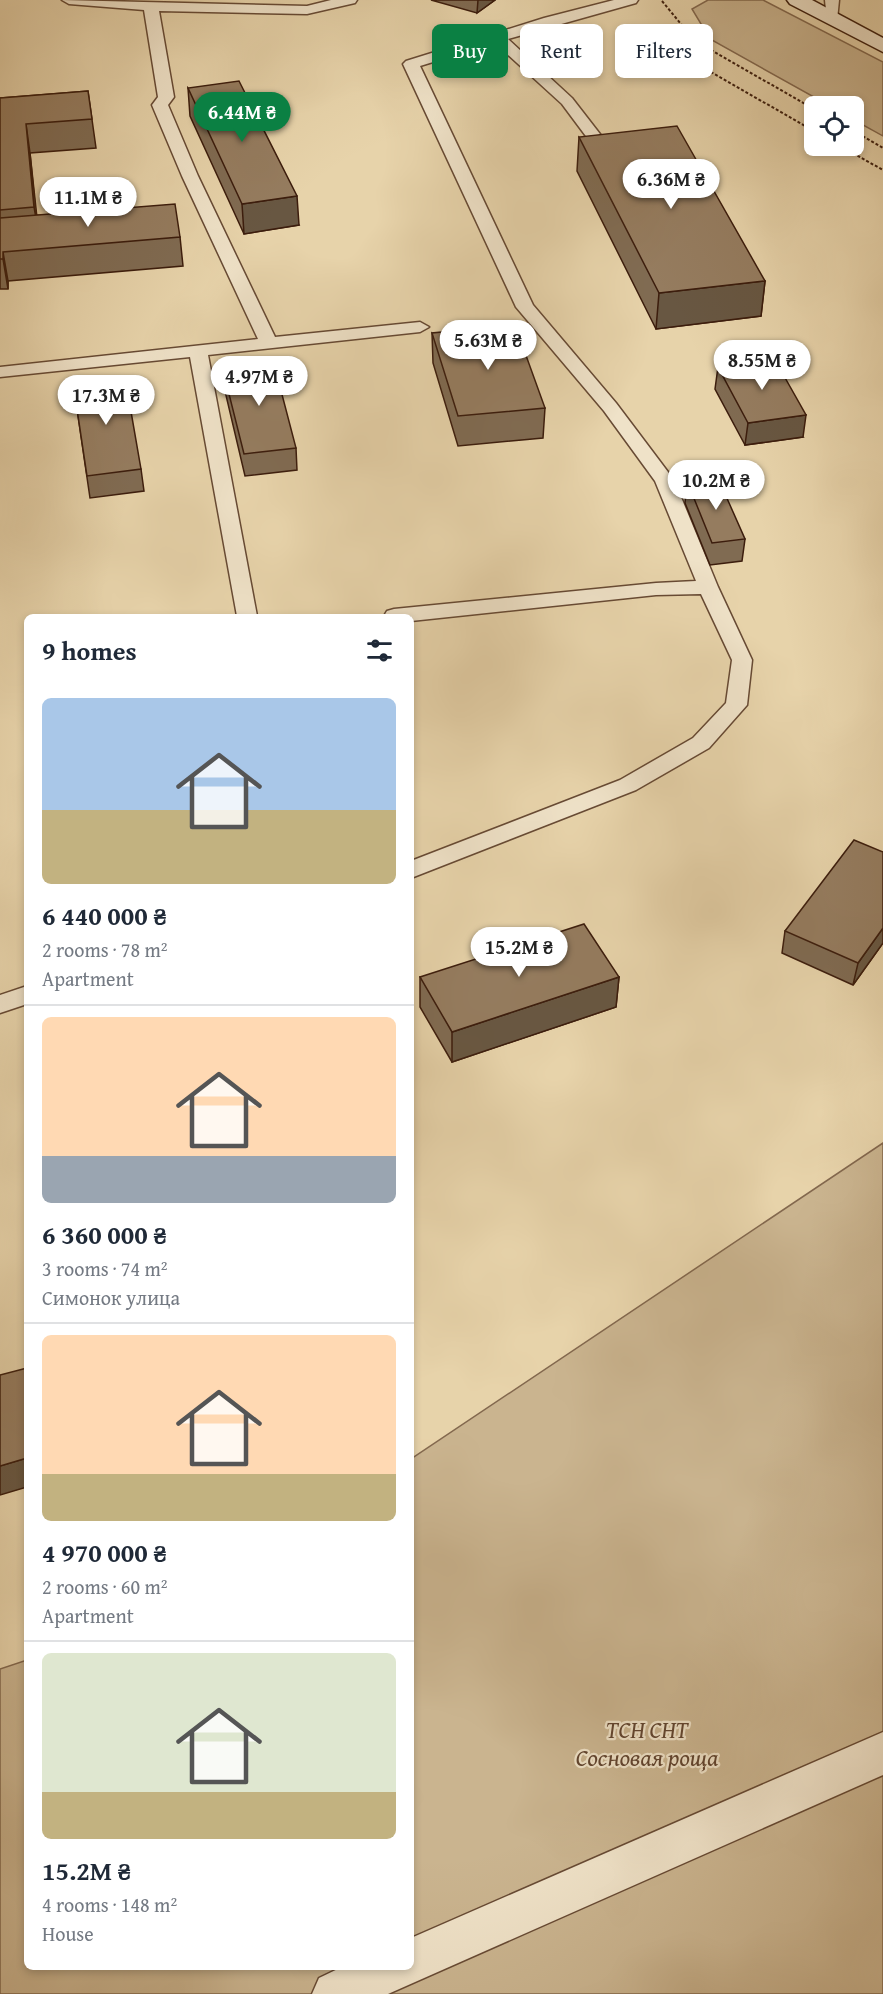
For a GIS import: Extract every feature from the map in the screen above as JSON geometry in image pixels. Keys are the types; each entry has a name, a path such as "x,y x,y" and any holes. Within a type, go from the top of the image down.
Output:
{"street":[{"path":"797,0 832,9 883,46"},
{"path":"414,1960 883,1753"}],"lane":[{"path":"69,0 152,6 307,10 350,0"},
{"path":"508,35 631,0"},
{"path":"152,6 166,97 160,105 190,176 269,344"},
{"path":"508,47 567,100 609,156"},
{"path":"414,869 628,785 701,743 736,705 742,660 708,587 664,480 610,406 525,307 411,64 432,58"},
{"path":"0,372 420,327"},
{"path":"198,352 247,614"},
{"path":"413,614 656,589 708,587"},
{"path":"0,1004 24,996"}],"path":[{"path":"661,0 695,41 804,103"},
{"path":"713,73 804,125"},
{"path":"864,137 883,148"},
{"path":"858,156 883,170"}],"green space":[{"path":"708,0 763,0 883,62 883,136 864,126 864,96 812,96 713,41 713,24 701,24 692,9"},
{"name":"ТСН СНТ Сосновая роща","path":"883,1143 883,1994 0,1994 0,1669 24,1661 24,1970 414,1970 414,1457"}],"building":[{"path":"239,81 297,196 242,204 188,88"},
{"path":"88,91 92,119 26,124 34,207 0,210 0,98"},
{"path":"677,126 765,281 659,293 579,137"},
{"path":"175,204 180,237 3,252 3,259 0,259 0,218"},
{"path":"515,325 545,408 458,416 432,333"},
{"path":"273,360 296,448 244,454 222,366"},
{"path":"775,360 806,415 748,423 718,367"},
{"path":"125,377 141,469 87,476 73,382"},
{"path":"718,478 745,539 712,543 687,481"},
{"path":"854,840 883,852 883,928 858,963 785,931"},
{"path":"584,924 619,977 452,1032 420,977"},
{"path":"24,1369 24,1459 0,1466 0,1375"}]}
